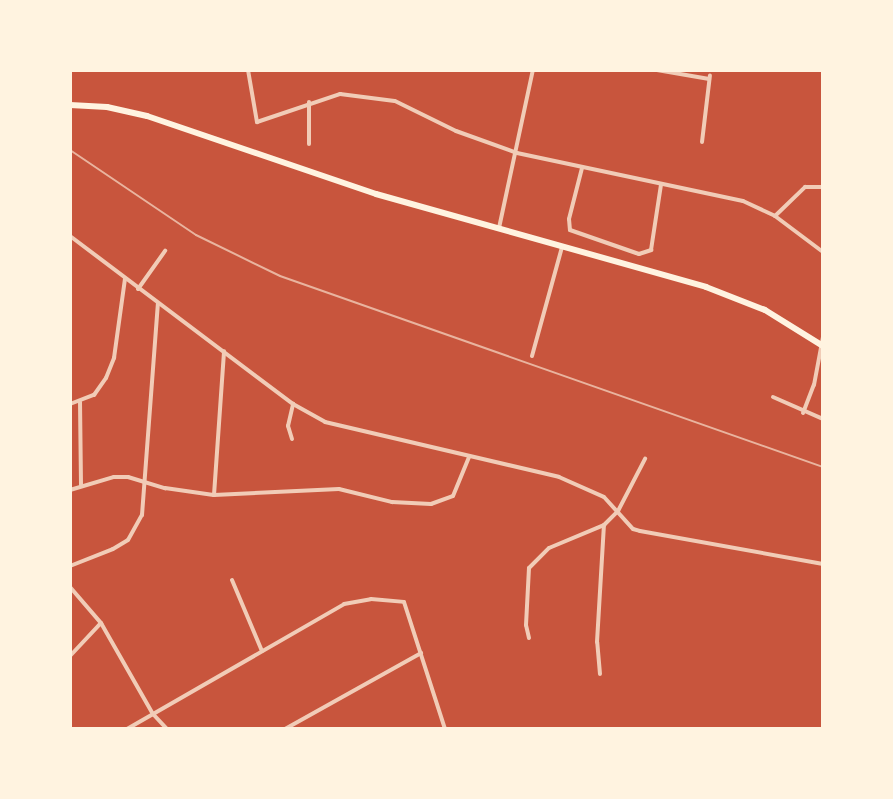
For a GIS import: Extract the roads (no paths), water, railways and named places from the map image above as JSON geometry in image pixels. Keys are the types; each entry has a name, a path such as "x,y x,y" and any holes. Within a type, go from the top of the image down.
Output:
{"main road":[{"path":"70,105 107,107 147,116 367,192 563,245 739,298 822,343"}],"street":[{"path":"248,70 257,122 340,94 395,101 456,131 517,153 743,201 775,216 823,252"},
{"path":"499,228 533,70"},
{"path":"657,70 710,77 702,142"},
{"path":"309,102 309,144"},
{"path":"582,168 569,219 570,230 639,254 648,252 653,240 661,185"},
{"path":"775,216 805,187 823,187"},
{"path":"70,236 293,404 325,422 559,477 604,497 633,529 640,531 823,564"},
{"path":"532,356 563,245"},
{"path":"138,289 165,251"},
{"path":"70,404 94,395 114,358 125,279"},
{"path":"70,566 128,540 142,515 147,481 158,304"},
{"path":"803,413 814,385 822,343"},
{"path":"214,495 224,351"},
{"path":"773,397 803,413 823,419"},
{"path":"80,402 81,486"},
{"path":"292,439 288,426 293,404"},
{"path":"70,490 114,477 214,495 339,489 392,502 431,504 453,496 469,456"},
{"path":"529,638 526,625 529,568 549,548 604,525 618,511 645,459"},
{"path":"600,674 597,642 604,525"},
{"path":"232,580 262,651"},
{"path":"70,587 101,623 153,714 167,729"},
{"path":"127,729 351,601 371,599 404,602 445,729"},
{"path":"70,656 101,623"},
{"path":"285,729 421,653"}],"railway":[{"path":"70,150 196,235 280,276 823,467"}]}
